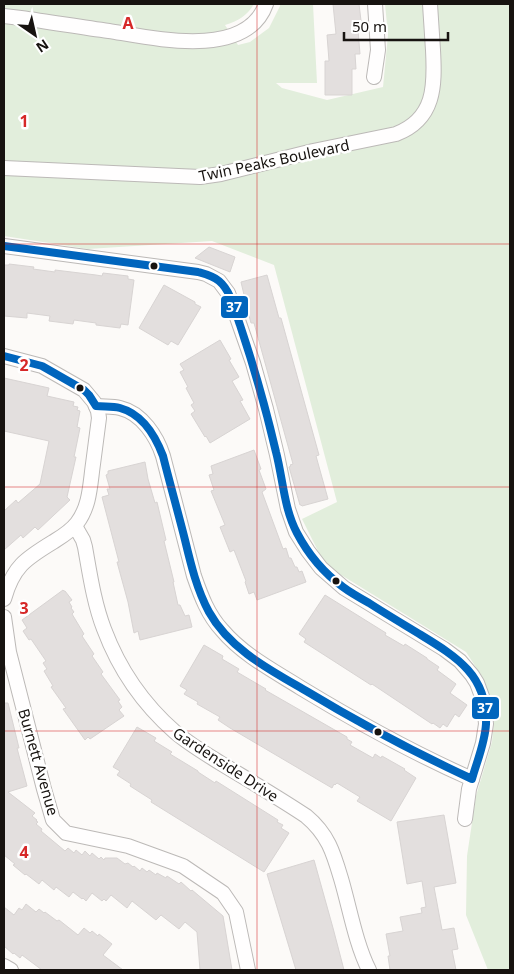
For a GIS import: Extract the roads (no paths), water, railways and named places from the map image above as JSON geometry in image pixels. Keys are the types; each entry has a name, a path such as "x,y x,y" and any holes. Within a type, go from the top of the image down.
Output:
{"street":[{"path":"4,16 165,40 199,41 224,38 247,29 259,18 266,4"},
{"path":"374,77 378,44 375,4"},
{"name":"Twin Peaks Boulevard","path":"4,168 200,177 240,170 332,147 396,134 407,129 417,121 424,113 431,99 434,78 430,4"},
{"path":"4,246 198,272 219,281 224,287 233,306 255,370 273,439 288,509 296,532 308,551 328,575 344,588 460,660 477,683 484,702 486,724 464,819"},
{"path":"4,356 42,366 84,390 96,406 98,415 89,495 83,513 75,526 28,558 14,573 6,582 4,599"},
{"path":"96,406 120,408 130,412 149,428 158,441 194,576 210,614 228,637 261,663 353,719 403,747 472,779"},
{"name":"Gardenside Drive","path":"75,526 85,547 95,598 104,629 128,678 151,707 177,733 200,750 306,816 321,830 333,851 361,951 369,970"},
{"name":"Burnett Avenue","path":"4,617 9,652 53,820 66,834 128,846 183,866 223,893 236,912 248,970"},
{"path":"4,966 11,970"}]}
